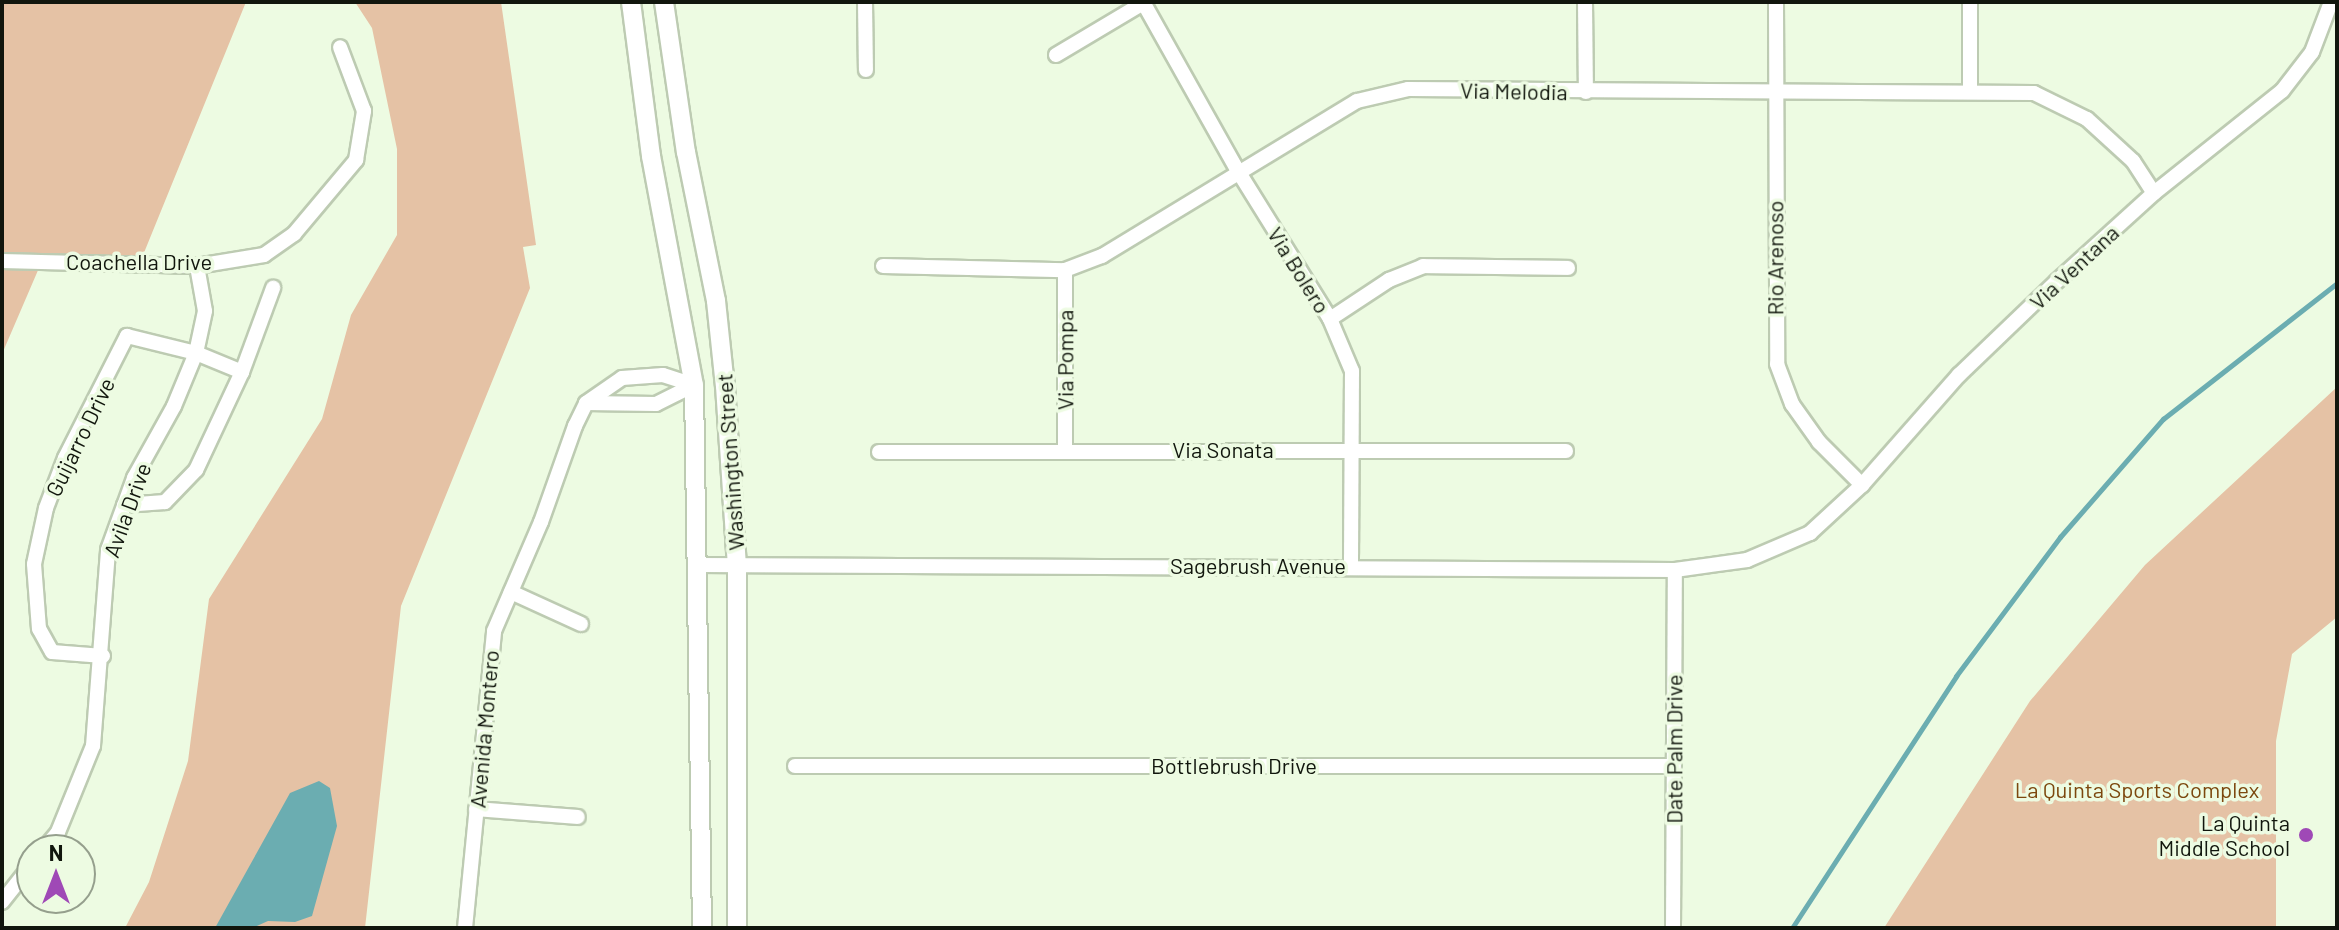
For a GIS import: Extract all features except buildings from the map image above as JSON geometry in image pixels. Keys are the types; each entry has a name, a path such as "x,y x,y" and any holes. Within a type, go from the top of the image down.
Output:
{"main road":[{"name":"Washington Street","path":"631,2 651,156 694,385 702,928"},
{"name":"Washington Street","path":"664,2 686,152 716,301 737,565 737,928"}],"street":[{"path":"865,2 866,70"},
{"path":"1056,55 1144,2"},
{"name":"Via Bolero","path":"1144,2 1238,171 1330,319 1352,371 1354,450 1351,567"},
{"path":"1585,2 1586,92"},
{"name":"Rio Arenoso","path":"1776,2 1777,364 1792,404 1819,442 1862,485"},
{"path":"1970,2 1970,89"},
{"name":"Via Ventana","path":"1810,533 1862,485 1959,375 2154,193 2290,82 2312,52 2331,2"},
{"name":"Coachella Drive","path":"2,261 197,266 264,255 294,234 356,160 364,111 340,47"},
{"name":"Via Melodia","path":"883,266 1065,270 1102,256 1357,101 1390,91 1970,89 2034,93 2087,119 2133,161 2154,193"},
{"name":"Avila Drive","path":"56,834 93,746 103,656 108,550 124,505 196,353 205,311 197,266"},
{"path":"1330,319 1389,280 1423,266 1568,268"},
{"name":"Via Pompa","path":"1065,270 1065,450"},
{"path":"124,505 165,502 196,470 242,372 273,288"},
{"name":"Guijarro Drive","path":"103,656 52,652 39,629 34,564 46,508 127,336 196,353"},
{"path":"196,353 242,372"},
{"path":"586,403 622,378 663,375 694,385"},
{"path":"586,403 656,404 694,385"},
{"name":"Avenida Montero","path":"465,928 487,670 494,631 586,403"},
{"name":"Via Sonata","path":"879,452 1566,451"},
{"name":"Sagebrush Avenue","path":"699,565 1675,570 1747,560 1810,533"},
{"name":"Date Palm Drive","path":"1673,928 1675,570"},
{"path":"511,592 581,624"},
{"name":"Bottlebrush Drive","path":"795,766 1673,766"},
{"path":"476,809 578,817"},
{"path":"2,902 16,884"}],"green space":[{"path":"2,2 246,2 139,265 42,261 2,354"},
{"path":"355,2 501,2 536,245 523,247 530,288 401,606 365,928 125,928 149,882 188,761 209,599 322,419 351,315 397,235 397,149 372,28"},
{"name":"La Quinta Sports Complex","path":"2337,387 2337,617 2292,654 2276,741 2276,928 1884,928 2030,701 2145,565"}],"water":[{"path":"319,781 330,788 337,826 312,916 295,922 268,921 252,928 215,928 290,793"}],"waterway":[{"path":"1792,928 1956,676 2060,537 2163,419 2337,283"}],"place":[{"name":"La Quinta Middle School","path":"2306,835"}]}
